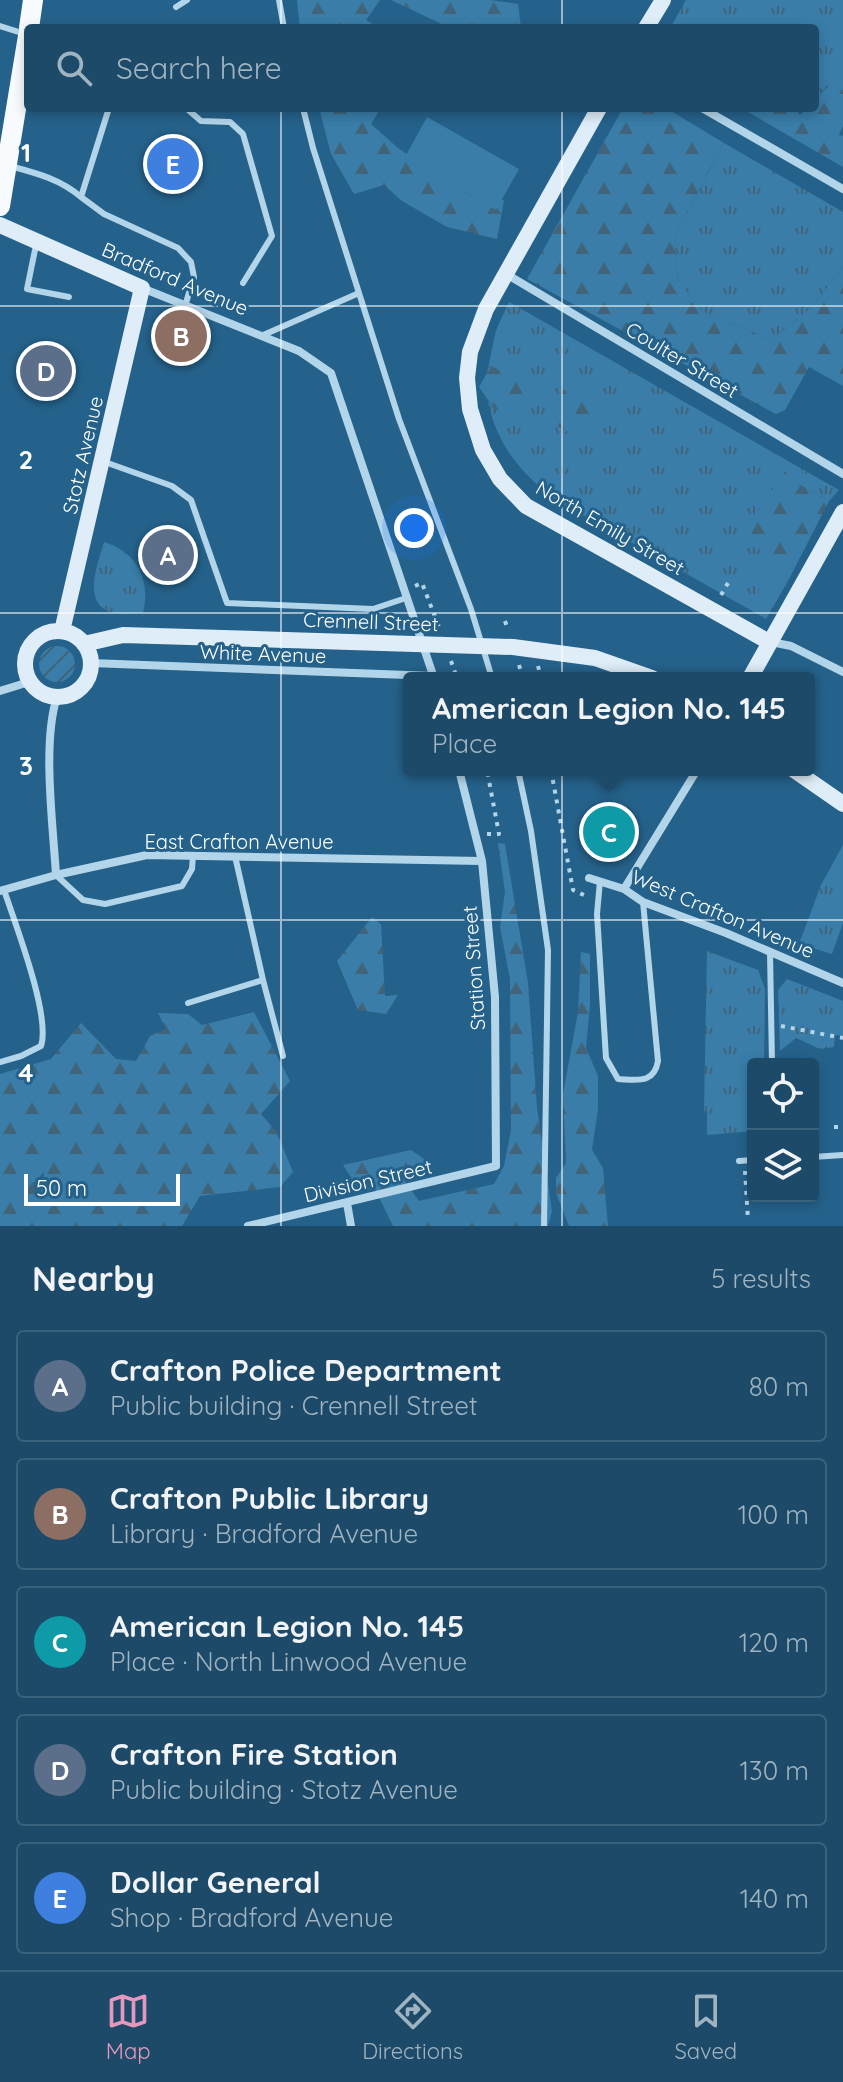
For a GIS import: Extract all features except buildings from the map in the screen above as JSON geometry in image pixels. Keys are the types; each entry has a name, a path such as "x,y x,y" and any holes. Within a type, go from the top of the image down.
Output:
{"main road":[{"path":"30,24 33,0"},
{"path":"648,24 663,0"},
{"path":"0,206 24,61"},
{"name":"North Emily Street","path":"597,112 486,309 470,352 467,378 470,409 483,450 500,479 526,506 769,642"},
{"name":"Bradford Avenue","path":"0,225 142,288"},
{"name":"Stotz Avenue","path":"62,631 142,288"},
{"path":"753,672 843,512"},
{"path":"62,631 77,636 84,644 91,663 85,683 77,691 57,697 46,695 29,682 24,660 27,649 44,633 62,631"},
{"name":"Crennell Street","path":"84,644 123,635 513,647 595,658 635,672"},
{"path":"803,776 843,804"}],"street":[{"path":"709,112 843,189"},
{"name":"Coulter Street","path":"505,274 843,474"},
{"name":"Bradford Avenue","path":"142,288 299,351 331,373 404,594"},
{"path":"404,594 432,672"},
{"path":"769,642 791,646 843,672"},
{"name":"White Avenue","path":"91,663 403,673"},
{"path":"0,691 29,682"},
{"path":"56,875 50,716 57,697"},
{"name":"Station Street","path":"461,776 482,861 495,997 496,1166"},
{"path":"624,889 693,776"},
{"name":"East Crafton Avenue","path":"2,890 147,855 482,861"},
{"name":"West Crafton Avenue","path":"589,878 624,889 643,902 843,983"},
{"name":"Division Street","path":"248,1226 496,1166"},
{"path":"347,1203 351,1226"}],"lane":[{"path":"176,7 187,0"},
{"path":"279,0 283,24"},
{"path":"0,26 24,35"},
{"path":"81,197 108,112"},
{"path":"191,112 201,121 230,122 243,134 272,236 243,283"},
{"path":"304,112 399,419 471,609 490,672"},
{"path":"7,165 67,186 104,214 178,248 191,262 194,277 185,306"},
{"path":"36,241 27,289 69,297"},
{"path":"261,336 359,293"},
{"path":"102,461 172,486 191,500 227,603 373,609 404,594"},
{"path":"519,776 531,831 548,950 544,1226"},
{"path":"56,875 83,900 105,904 182,886 192,869 193,855"},
{"path":"235,856 283,1056"},
{"path":"600,881 597,914 606,1058 618,1079 646,1080 655,1074 658,1061 643,902"},
{"path":"0,1062 41,1046 44,1038 38,1003 2,890"},
{"path":"770,952 772,1058"},
{"path":"188,1003 263,980"},
{"path":"819,1157 843,1155"},
{"path":"742,1161 747,1161"}],"path":[{"path":"404,594 422,583 438,622"},
{"path":"719,598 728,583"},
{"path":"476,835 499,834 488,776"},
{"path":"552,776 573,890 586,897 589,878"},
{"path":"771,1024 843,1038"},
{"path":"834,1127 843,1127"},
{"path":"742,1161 748,1220"}],"green space":[{"path":"297,0 380,0 366,20 372,24 300,24"},
{"path":"391,0 490,0 518,4 520,24 442,24"},
{"path":"686,0 843,0 843,90 828,85 819,95 819,24 672,24"},
{"path":"829,85 843,90 843,126 839,135 843,136 843,167 748,112 798,112 800,115 803,112 819,112 819,96"},
{"path":"320,112 378,112 371,124 398,148 480,201 504,200 497,239 447,227 402,201 384,185 354,194 331,154"},
{"path":"621,112 673,112 724,143 674,237 678,280 702,311 771,340 808,310 843,268 843,386 809,367 785,410 776,414 527,279"},
{"path":"427,117 519,169 496,210 404,159"},
{"path":"724,143 843,212 843,268 808,310 771,340 702,311 678,280 674,237"},
{"path":"509,302 839,490 829,501 798,484 790,465 775,555 780,577 788,581 766,619 553,498 511,456 497,430 488,401 495,410 491,366 487,373 496,330"},
{"path":"491,366 527,384 514,408 495,410 479,387"},
{"path":"569,382 594,396 604,411 579,437 557,426 550,408"},
{"path":"790,464 803,471 798,484 829,501 788,581 780,578 769,599 757,594 775,555 753,547 750,523"},
{"path":"104,542 125,553 139,569 145,589 143,613 113,613 98,603 94,587"},
{"path":"57,646 70,651 75,664 70,677 57,682 44,677 39,664 44,651"},
{"path":"498,843 505,844 528,983 537,1108 552,1211 548,1226 393,1226 375,1189 360,1191 343,1165 411,1150 427,1161 404,1180 419,1201 494,1184 504,1166 511,1130 510,979 500,927 505,892"},
{"path":"843,845 843,923 832,954 799,944 821,885"},
{"path":"372,917 381,924 385,996 398,995 386,1014 358,1010 337,961"},
{"path":"707,951 758,970 765,989 764,1058 747,1058 747,1132 707,1135 707,1112 704,1111"},
{"path":"581,952 590,954 586,1048 598,1076 598,1109 592,1150 603,1168 608,1226 569,1226 556,1193 556,1178 566,1163 563,1094 578,1012"},
{"path":"787,979 843,1001 843,1036 835,1035 834,1047 820,1049 796,1038 780,1051 778,990"},
{"path":"254,1012 290,1081 261,1114 276,1131 293,1172 280,1187 200,1196 182,1226 0,1226 0,1074 51,1059 81,1023 116,1059 136,1061 150,1036 166,1029 158,1013 188,1014 202,1025"}],"place":[{"name":"Dollar General","path":"173,164"},
{"name":"Crafton Public Library","path":"181,336"},
{"name":"Crafton Fire Station","path":"46,371"},
{"name":"Crafton Police Department","path":"168,555"},
{"name":"American Legion No. 145","path":"609,832"}]}
